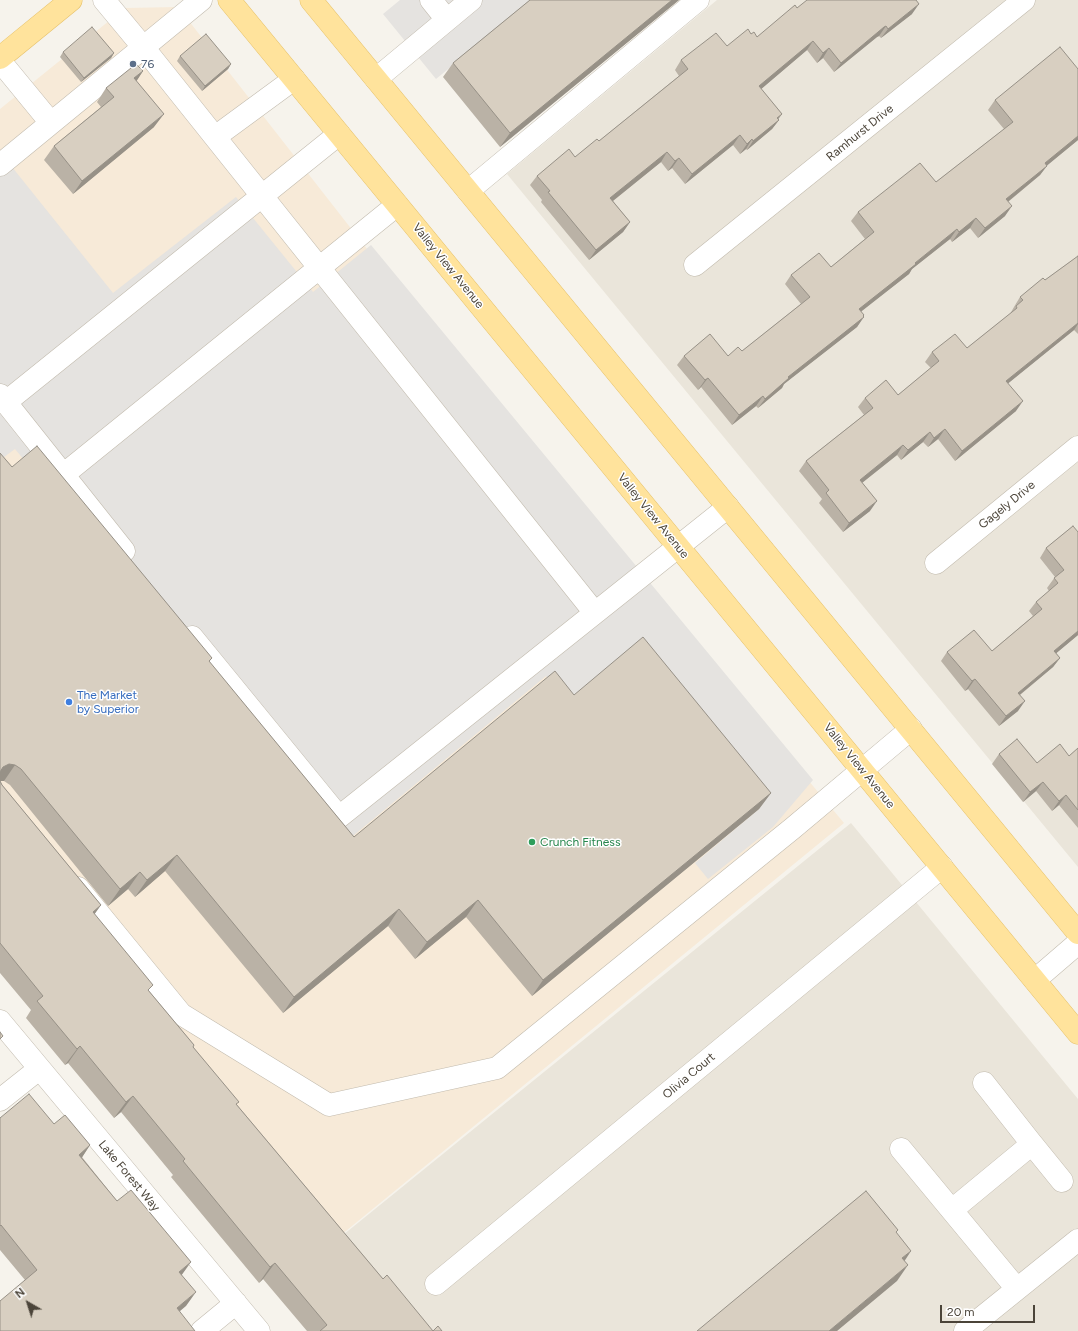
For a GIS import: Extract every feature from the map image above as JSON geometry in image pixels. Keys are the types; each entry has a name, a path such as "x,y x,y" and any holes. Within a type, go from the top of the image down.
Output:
{"main road":[{"path":"0,58 71,0"},
{"name":"Valley View Avenue","path":"229,0 1078,1033"},
{"path":"311,0 1078,933"}],"street":[{"path":"104,0 595,613"},
{"path":"0,165 201,0"},
{"path":"431,0 447,20"},
{"path":"376,79 471,0"},
{"path":"468,190 698,0"},
{"name":"Ramhurst Drive","path":"696,265 1024,0"},
{"path":"0,61 51,123"},
{"path":"215,137 294,79"},
{"path":"137,569 3,399 339,134"},
{"path":"64,475 397,205"},
{"name":"Gagely Drive","path":"936,563 1078,447"},
{"path":"180,622 339,817 728,507"},
{"path":"65,872 181,1014 330,1105 497,1068 787,833 911,729"},
{"name":"Olivia Court","path":"436,1284 942,867"},
{"path":"1034,980 1078,943"},
{"name":"Lake Forest Way","path":"0,1021 259,1331"},
{"path":"0,1100 39,1069"},
{"path":"984,1083 1062,1180"},
{"path":"952,1210 1032,1144"},
{"path":"901,1149 1017,1289"},
{"path":"966,1331 1078,1240"},
{"path":"202,1331 236,1303"}],"shaded area":[{"path":"400,0 532,0 436,79 383,14"},
{"path":"717,0 1078,0 1078,867 507,174"},
{"path":"178,7 410,304 844,823 341,1235 0,820 0,109 125,8"},
{"path":"0,152 113,293 236,197 313,292 371,245 813,780 773,827 708,879 695,863 759,809 570,705 546,676 342,845 15,449 0,460"},
{"path":"851,823 1078,1099 1078,1331 422,1331 343,1235"}],"building":[{"path":"530,0 672,0 510,133 453,63"},
{"path":"807,0 916,0 919,4 888,29 886,26 884,27 841,63 829,48 823,53 813,41 759,86 782,114 777,118 779,120 753,141 752,139 747,144 740,135 692,174 679,158 675,161 667,152 610,198 630,222 596,250 548,192 550,191 537,176 569,149 575,157 597,139 599,141 688,69 681,60 716,33 727,46 748,29 751,34 754,32 757,37 795,5 797,8"},
{"path":"92,27 114,53 84,78 63,52"},
{"path":"206,34 231,64 205,86 180,56"},
{"path":"1060,47 1078,69 1078,136 1045,163 1047,166 1006,199 1012,206 985,228 976,218 959,232 957,229 859,309 864,317 788,377 789,378 765,399 763,396 739,415 708,378 705,380 684,356 710,334 728,356 738,347 742,351 810,297 791,275 819,253 831,267 874,232 858,212 920,163 936,182 1013,122 995,100"},
{"path":"136,64 143,71 134,78 164,114 82,181 54,146 114,97 106,88"},
{"path":"1078,256 1078,323 1006,381 1023,401 962,451 945,429 934,438 930,432 908,450 903,445 860,480 877,501 849,523 826,493 829,490 806,461 873,408 865,398 886,380 898,395 939,361 932,352 955,334 967,348 1017,308 1016,306 1023,300 1020,297 1043,278 1045,280"},
{"path":"37,446 212,658 209,661 354,837 555,671 574,695 643,637 771,793 543,980 478,900 427,942 399,909 294,997 177,855 147,880 140,872 120,889 21,769 15,765 9,764 3,767 0,772 0,453 12,467"},
{"path":"1073,526 1078,532 1078,631 1054,651 1060,658 1018,693 1025,701 1006,716 975,679 972,681 947,652 974,630 992,651 1042,609 1036,602 1058,583 1054,578 1064,570 1046,548"},
{"path":"1017,739 1037,763 1060,744 1069,756 1078,748 1078,810 1066,795 1059,801 1043,782 1030,792 999,754"},
{"path":"0,781 101,905 93,912 153,985 148,990 239,1102 236,1104 383,1279 387,1275 433,1331 320,1331 327,1325 275,1263 270,1267 183,1161 185,1159 133,1096 126,1102 80,1046 77,1049 37,1001 43,996 0,943"},
{"path":"0,1032 3,1036 0,1039"},
{"path":"29,1094 54,1124 65,1115 90,1145 79,1155 117,1201 131,1190 191,1262 179,1272 196,1292 177,1308 195,1331 0,1331 0,1301 37,1270 1,1225 0,1226 0,1118"},
{"path":"866,1191 898,1230 896,1232 911,1251 902,1258 908,1265 829,1331 697,1331"},
{"path":"438,1326 442,1331 433,1331"}],"place":[{"name":"76","path":"133,64"},
{"name":"The Market by Superior","path":"69,702"},
{"name":"Crunch Fitness","path":"532,842"}]}
